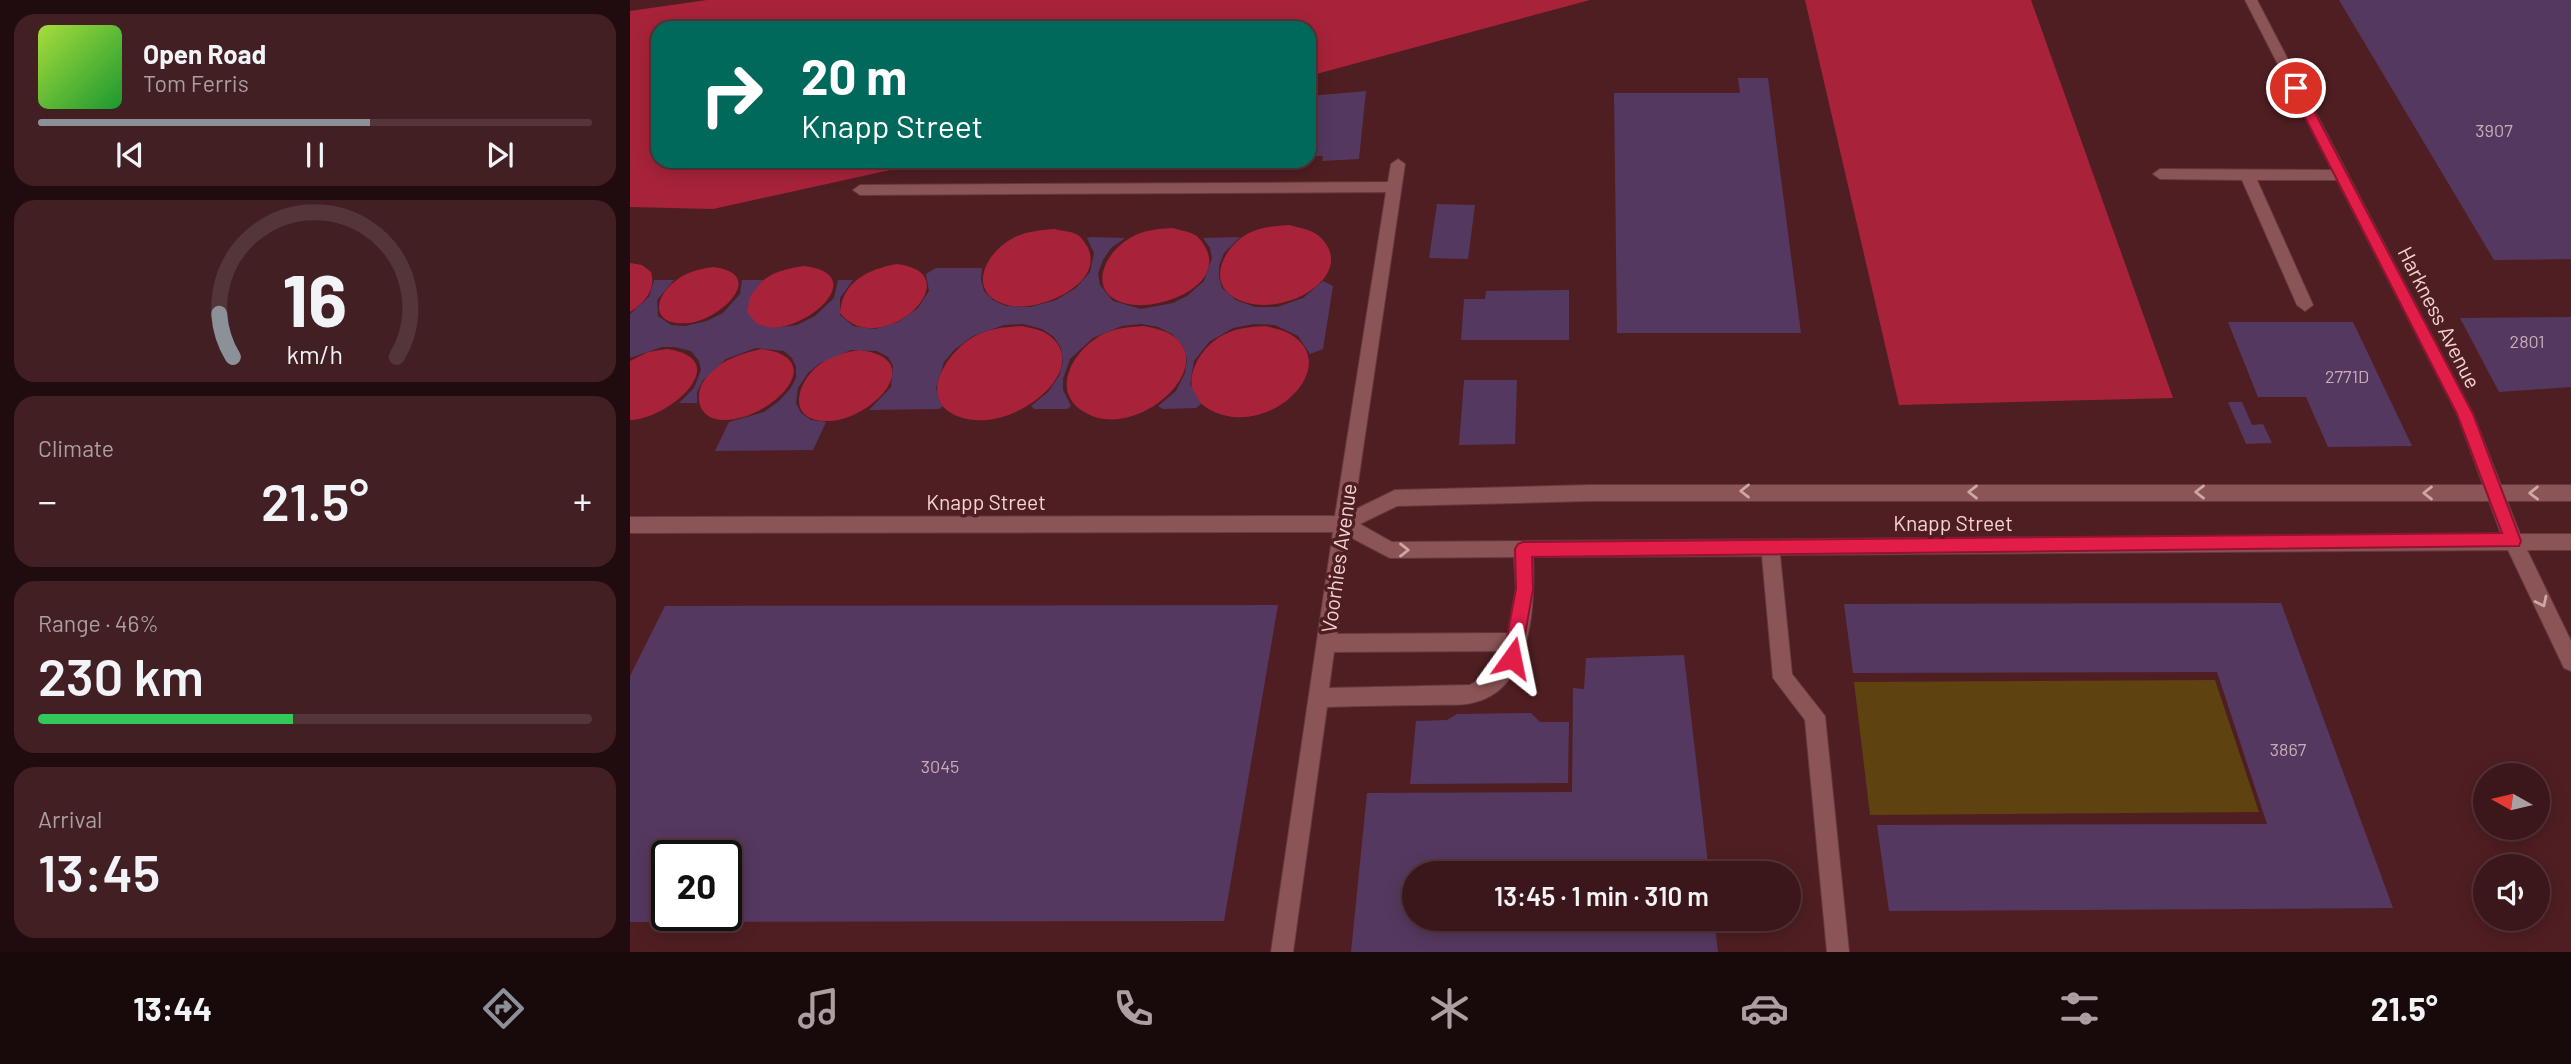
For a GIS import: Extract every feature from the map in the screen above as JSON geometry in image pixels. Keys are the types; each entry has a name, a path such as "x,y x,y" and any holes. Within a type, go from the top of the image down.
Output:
{"street":[{"name":"Harkness Avenue","path":"2251,0 2465,414 2513,541 2571,663"},
{"name":"Voorhies Avenue","path":"1282,952 1398,164"},
{"path":"2160,174 2341,175"},
{"path":"2247,174 2305,305"},
{"path":"860,190 1395,187"},
{"name":"Knapp Street","path":"630,525 1343,524 1395,498 1590,492 2571,492"},
{"name":"Knapp Street","path":"1343,524 1390,550 2571,541"},
{"path":"1770,546 1783,678 1815,716 1838,952"},
{"path":"1318,698 1472,694 1499,679 1512,658 1516,642 1525,589 1523,549"},
{"path":"1326,643 1516,642"}],"shaded area":[{"path":"707,0 1590,0 1316,74 1316,21 651,21 651,168 899,168 713,209 630,207 630,11"},
{"path":"1805,0 2031,0 2173,398 1899,405"},
{"path":"1289,225 1316,234 1330,251 1330,266 1323,279 1310,291 1293,300 1273,304 1253,304 1235,298 1226,291 1220,274 1225,256 1231,247 1252,232"},
{"path":"1172,228 1195,235 1204,245 1209,259 1207,272 1199,283 1172,299 1141,305 1128,304 1115,299 1107,292 1103,274 1106,264 1120,245 1140,233"},
{"path":"1055,229 1076,234 1087,246 1091,259 1088,272 1080,283 1054,299 1024,306 1012,306 997,301 988,294 983,285 983,275 993,255 1002,245 1024,234"},
{"path":"630,263 642,265 651,272 652,284 648,295 630,312"},
{"path":"897,264 919,271 927,283 924,297 913,311 896,322 877,328 857,326 840,313 846,293 859,278 877,269"},
{"path":"804,266 823,271 832,279 833,290 826,301 801,320 784,326 768,328 756,326 749,321 746,307 760,283 777,273"},
{"path":"713,267 729,271 737,278 738,287 725,306 714,314 689,323 676,323 662,316 660,302 669,286 686,274"},
{"path":"1022,326 1044,332 1060,348 1062,364 1055,380 1042,395 1024,408 1003,417 981,420 960,417 946,410 939,400 937,388 940,376 954,353 981,333"},
{"path":"1144,326 1170,334 1183,347 1186,363 1180,380 1167,396 1149,409 1128,417 1106,419 1086,413 1075,405 1069,395 1068,374 1080,353 1088,344 1109,332"},
{"path":"1265,326 1290,334 1305,348 1309,364 1304,381 1291,396 1274,409 1252,416 1230,416 1207,408 1197,400 1191,380 1205,349 1223,335 1238,329"},
{"path":"667,349 687,355 696,364 696,376 677,400 662,410 630,420 630,361 648,352"},
{"path":"762,349 783,355 792,364 793,376 786,389 774,401 741,418 723,420 707,415 702,410 699,396 709,374 734,357"},
{"path":"860,350 880,356 890,365 892,376 887,388 877,400 846,418 830,421 807,416 799,401 800,391 811,372 829,358"},
{"path":"2215,680 2259,812 1870,815 1854,682"}],"building":[{"path":"2339,0 2571,0 2571,259 2494,260"},
{"path":"1738,78 1768,78 1801,333 1617,333 1614,93 1740,93"},
{"path":"1366,91 1359,159 1322,161 1323,156 1316,156 1316,95"},
{"path":"1437,204 1475,205 1468,259 1429,258"},
{"path":"1240,237 1224,253 1219,266 1222,288 1236,300 1255,307 1277,307 1303,298 1323,281 1333,286 1323,349 1310,354 1298,336 1275,325 1254,324 1233,328 1209,342 1194,361 1190,384 1201,404 1196,408 1163,409 1158,406 1176,391 1185,373 1187,359 1183,346 1172,334 1158,327 1141,324 1122,326 1093,338 1070,359 1063,379 1063,390 1071,406 1067,409 1034,409 1031,406 1048,392 1059,376 1063,361 1061,348 1054,337 1042,329 1023,324 1004,325 973,336 954,350 944,362 936,388 943,406 939,409 869,410 891,387 893,366 888,357 877,351 851,350 820,363 808,373 798,388 796,403 801,413 811,420 826,422 813,450 715,451 729,422 764,412 790,389 796,378 796,367 792,358 784,351 756,348 726,359 703,380 697,392 697,403 679,403 694,388 701,370 699,361 691,351 662,347 630,358 630,314 649,297 654,280 674,280 657,300 658,316 671,325 685,326 707,321 723,313 740,294 742,280 763,280 750,296 747,312 757,324 772,328 797,325 815,316 834,298 838,280 853,280 840,298 840,315 853,326 875,329 898,322 918,308 929,291 926,274 936,268 982,268 984,291 993,300 1006,306 1030,307 1056,300 1076,288 1090,272 1094,253 1087,238 1125,238 1111,248 1103,260 1098,273 1100,285 1113,301 1141,309 1173,303 1187,296 1204,281 1212,258 1210,248 1203,238"},
{"path":"1569,290 1569,340 1461,340 1464,299 1485,299 1486,291"},
{"path":"2571,317 2571,387 2499,392 2460,318"},
{"path":"2228,322 2353,322 2412,446 2328,447 2306,397 2258,397"},
{"path":"1464,380 1517,380 1515,444 1459,445"},
{"path":"2228,402 2242,402 2252,425 2263,424 2272,443 2246,444"},
{"path":"2281,603 2393,908 1889,911 1877,825 2267,824 2217,672 1853,673 1844,604"},
{"path":"1278,605 1224,921 742,922 742,840 651,840 651,922 630,922 630,676 665,606"},
{"path":"1684,655 1708,861 1402,861 1402,931 1715,931 1718,952 1351,952 1367,793 1572,792 1573,688 1584,689 1586,658"},
{"path":"1531,713 1540,722 1569,722 1568,783 1410,784 1416,721 1447,720 1457,714"}],"route":[{"path":"1512,658 1525,589 1523,549 2513,541 2465,414 2296,88"}]}
